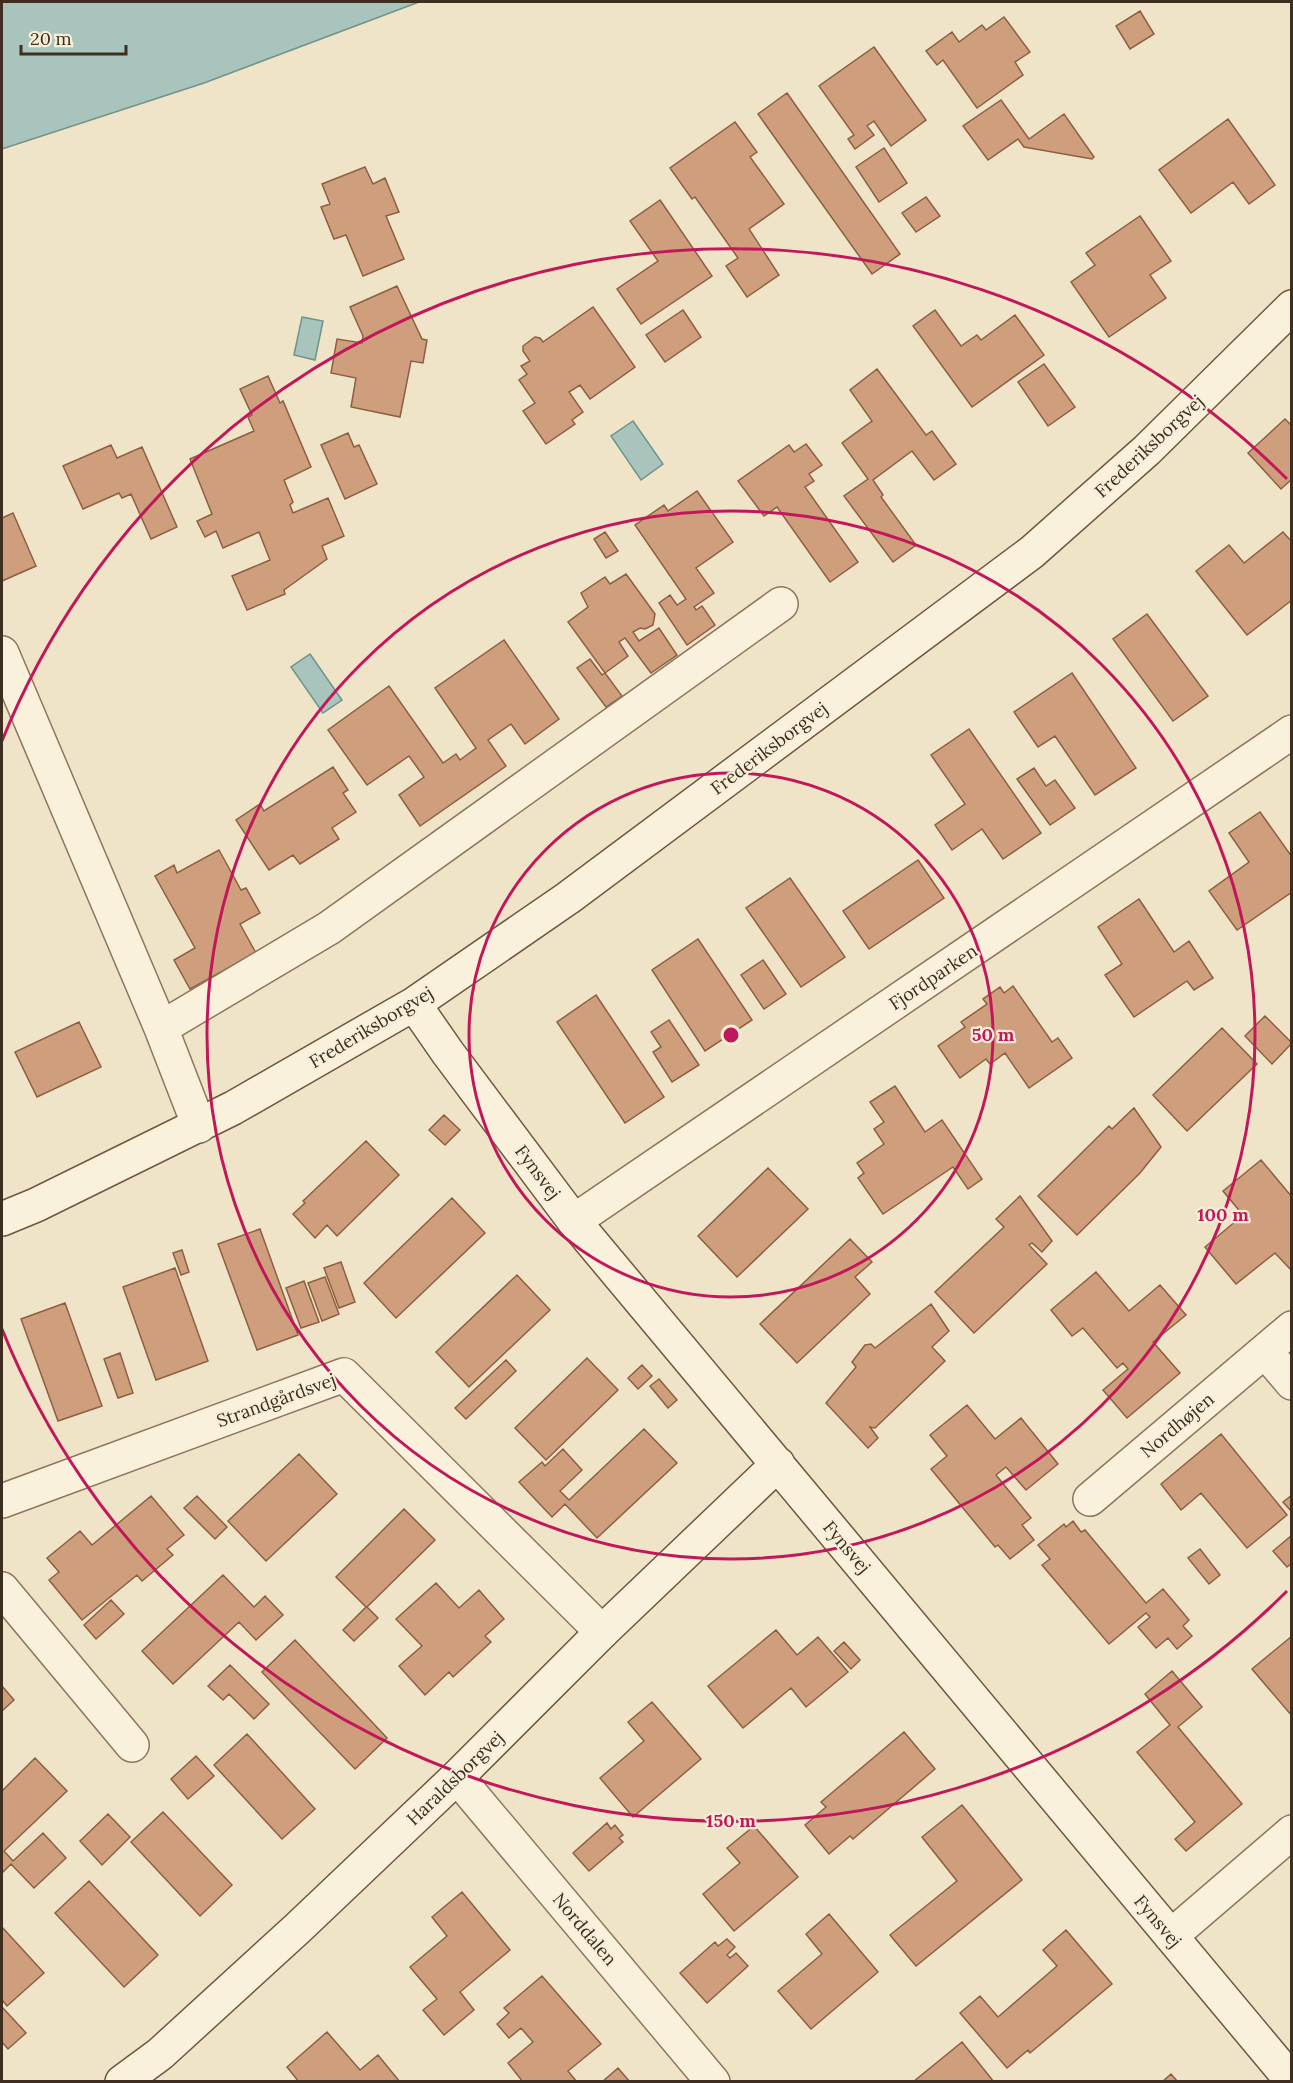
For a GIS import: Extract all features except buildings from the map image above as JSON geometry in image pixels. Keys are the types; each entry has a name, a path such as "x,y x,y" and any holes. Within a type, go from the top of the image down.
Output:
{"street":[{"name":"Frederiksborgvej","path":"2,1219 36,1205 199,1126 414,1004 568,898 1032,552 1147,450 1292,307"},
{"path":"160,1028 329,928 781,604"},
{"path":"2,652 199,1126"},
{"name":"Fjordparken","path":"574,1221 1292,732"},
{"name":"Fynsvej","path":"414,1004 574,1221 1292,2081"},
{"name":"Nordhøjen","path":"1090,1499 1292,1328"},
{"path":"1265,1351 1292,1383"},
{"name":"Strandgårdsvej","path":"2,1501 344,1375 602,1632"},
{"name":"Haraldsborgvej","path":"122,2082 160,2054 298,1928 458,1777 602,1632 778,1464"},
{"path":"2,1589 132,1745"},
{"name":"Norddalen","path":"458,1777 713,2082"},
{"path":"1171,1936 1292,1832"}],"water":[{"path":"2,2 419,2 204,83 2,149"},
{"path":"302,317 323,321 315,360 294,355"},
{"path":"633,421 663,464 641,480 611,436"},
{"path":"310,654 342,700 323,713 291,667"}]}
